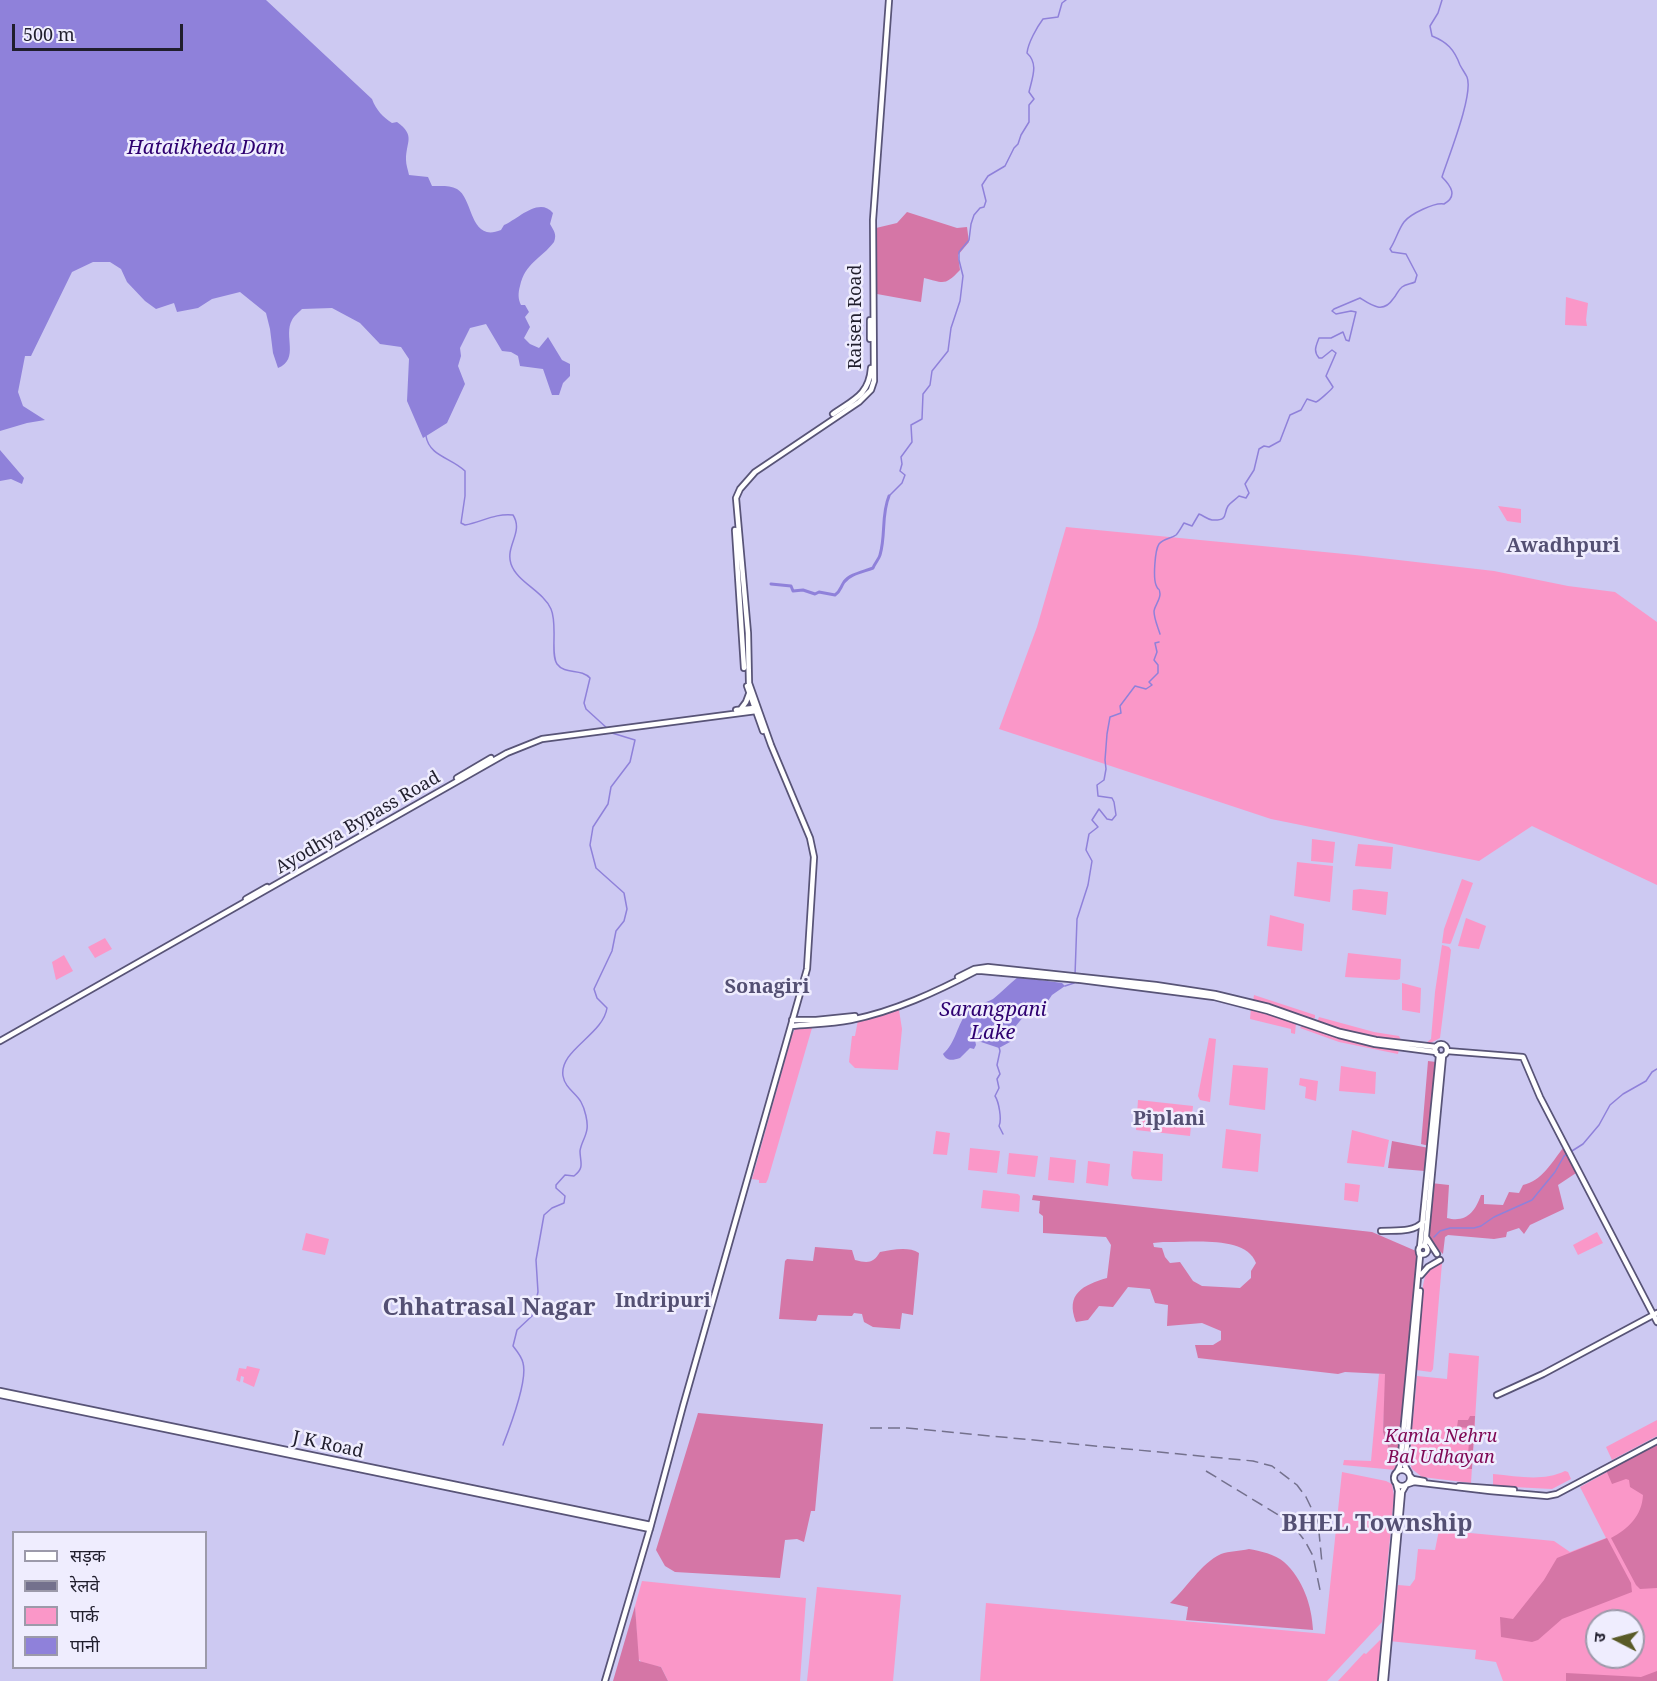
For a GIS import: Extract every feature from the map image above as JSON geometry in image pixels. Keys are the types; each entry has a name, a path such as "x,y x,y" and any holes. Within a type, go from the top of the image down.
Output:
{"main road":[{"name":"Raisen Road","path":"756,709 749,683 736,498 740,489 755,472 859,402 871,390 874,381 872,264 875,172 887,0"},
{"name":"Raisen Road","path":"745,635 746,682 756,709"},
{"path":"749,693 740,711 759,723"},
{"path":"605,1681 791,1023 804,969 811,857 808,839 759,723 756,709"},
{"path":"756,709 810,838 814,857 807,969 798,1007 791,1023"},
{"name":"Ayodhya Bypass Road","path":"0,1039 493,757 535,737 756,709"},
{"path":"791,1023 847,1019 904,1005 978,971 1081,978 1215,994 1269,1007 1340,1032 1438,1053 1447,1051 1523,1057 1540,1096 1655,1314 1657,1322"},
{"path":"798,1007 801,1017 807,1020"},
{"path":"791,1023 807,1020 847,1019"},
{"path":"1423,1246 1426,1234 1438,1053 1444,1045 1447,1051"},
{"path":"1421,1254 1428,1251 1423,1246 1423,1222 1429,1180"},
{"path":"1381,1231 1411,1229 1420,1226 1423,1222"},
{"path":"1426,1234 1437,1254"},
{"path":"1421,1254 1405,1466 1413,1479 1430,1483"},
{"path":"1386,1656 1398,1491 1394,1478 1400,1466 1421,1254"},
{"path":"1421,1275 1428,1267 1440,1260"},
{"path":"1497,1395 1543,1374 1655,1314"},
{"name":"J K Road","path":"0,1393 650,1527"},
{"path":"1396,1483 1402,1486 1414,1482 1519,1491 1556,1491 1657,1439"},
{"name":"J K Road","path":"291,1453 650,1527"},
{"path":"1397,1472 1404,1470 1409,1474"},
{"path":"1383,1681 1402,1492 1407,1485 1409,1474"},
{"path":"639,1526 647,1535"},
{"path":"605,1681 650,1527"}],"green space":[{"path":"1566,297 1588,303 1587,326 1565,325"},
{"path":"1498,506 1521,509 1521,523 1507,521"},
{"path":"1066,527 1494,571 1568,586 1615,592 1657,622 1657,885 1532,826 1479,861 1271,819 999,729 1037,627"},
{"path":"1312,839 1335,842 1333,863 1311,861"},
{"path":"1358,844 1393,847 1391,869 1355,866"},
{"path":"1297,862 1333,866 1330,902 1294,896"},
{"path":"1462,879 1473,883 1451,943 1442,943 1444,929"},
{"path":"1353,890 1388,892 1386,915 1352,910"},
{"path":"1270,915 1304,924 1302,951 1267,946"},
{"path":"1466,918 1486,926 1479,949 1458,946"},
{"path":"105,938 112,949 95,958 88,947"},
{"path":"1442,945 1451,950 1440,1038 1423,1045 1431,1039"},
{"path":"1348,953 1401,959 1400,979 1345,977"},
{"path":"64,955 73,971 56,980 52,962"},
{"path":"1402,983 1421,988 1420,1013 1402,1010"},
{"path":"1254,995 1315,1015 1315,1018 1310,1019 1253,1001"},
{"path":"1251,1008 1296,1023 1295,1034 1291,1033 1291,1029 1250,1019"},
{"path":"899,1010 902,1029 898,1070 855,1068 849,1062 852,1036 855,1036 858,1020"},
{"path":"1319,1017 1374,1032 1399,1036 1401,1040 1400,1042 1349,1033 1317,1022"},
{"path":"1303,1024 1399,1049 1398,1054 1339,1042 1300,1028"},
{"path":"812,1028 768,1179 766,1183 759,1183 759,1180 752,1179 792,1035 795,1029"},
{"path":"1209,1038 1216,1039 1210,1102 1200,1100 1198,1096"},
{"path":"1233,1065 1268,1068 1265,1110 1229,1105"},
{"path":"1341,1066 1376,1072 1375,1094 1339,1091"},
{"path":"1300,1078 1318,1081 1316,1101 1305,1098 1306,1087 1299,1085"},
{"path":"1138,1100 1193,1106 1190,1136 1136,1130"},
{"path":"1226,1129 1261,1134 1258,1172 1222,1168"},
{"path":"1352,1130 1389,1140 1384,1167 1347,1163"},
{"path":"936,1131 950,1133 947,1155 933,1154"},
{"path":"970,1148 1000,1151 997,1173 968,1170"},
{"path":"1133,1151 1163,1154 1162,1181 1133,1179 1131,1175"},
{"path":"1009,1153 1038,1156 1035,1177 1007,1174"},
{"path":"1050,1157 1076,1160 1074,1183 1048,1180"},
{"path":"1088,1161 1110,1164 1108,1186 1086,1183"},
{"path":"1345,1183 1360,1185 1358,1202 1344,1200"},
{"path":"983,1190 1018,1194 1020,1196 1019,1212 981,1208"},
{"path":"1597,1232 1603,1243 1578,1255 1573,1245"},
{"path":"306,1233 329,1239 325,1255 302,1250"},
{"path":"1442,1263 1433,1369 1431,1372 1416,1370 1424,1281 1431,1268"},
{"name":"Kamla Nehru Bal Udhayan","path":"1449,1353 1479,1356 1471,1483 1422,1477 1412,1469 1409,1460 1417,1376 1447,1379"},
{"path":"247,1366 260,1369 254,1387 243,1382 244,1377 241,1376 240,1382 236,1380 239,1368 246,1369"},
{"path":"1379,1374 1386,1374 1383,1432 1394,1464 1397,1462 1395,1470 1343,1465 1344,1460 1371,1461"},
{"path":"1657,1420 1657,1436 1612,1460 1606,1447"},
{"path":"1657,1444 1657,1681 1503,1681 1496,1662 1475,1659 1476,1650 1389,1641 1398,1585 1410,1586 1415,1579 1418,1549 1435,1550 1439,1530 1554,1541 1570,1552 1606,1538 1580,1487"},
{"path":"1565,1471 1571,1479 1552,1489 1493,1486 1493,1474 1539,1477"},
{"path":"1342,1472 1386,1481 1392,1484 1394,1496 1382,1622 1327,1681 980,1681 986,1603 1325,1634"},
{"path":"642,1581 806,1598 800,1681 668,1681 661,1667 642,1663 638,1658 635,1606"},
{"path":"817,1587 901,1595 893,1681 807,1681"},
{"path":"1380,1640 1382,1642 1379,1681 1338,1681 1364,1653 1366,1654"}],"shaded area":[{"path":"907,212 957,228 967,227 969,242 958,255 960,270 944,282 924,278 921,302 877,294 876,228 897,223"},
{"path":"1428,1061 1436,1062 1429,1146 1421,1144"},
{"path":"1392,1141 1429,1148 1425,1171 1388,1168"},
{"path":"1563,1148 1576,1173 1558,1185 1564,1209 1530,1225 1524,1234 1519,1228 1507,1232 1506,1237 1494,1239 1448,1235 1445,1237 1443,1254 1436,1247 1431,1239 1428,1222 1431,1183 1449,1185 1447,1218 1459,1219 1473,1211 1481,1195 1484,1195 1484,1204 1503,1205 1509,1192 1519,1193 1523,1185 1536,1180"},
{"path":"1033,1195 1372,1232 1416,1251 1418,1255 1397,1462 1394,1464 1383,1432 1385,1374 1345,1372 1338,1374 1198,1358 1195,1345 1213,1345 1221,1340 1221,1331 1202,1323 1167,1326 1168,1305 1155,1303 1150,1289 1128,1287 1113,1307 1099,1306 1088,1320 1076,1322 1073,1312 1075,1298 1078,1292 1090,1284 1107,1278 1111,1245 1106,1237 1043,1233 1043,1216 1039,1213 1040,1201 1032,1200","holes":["1200,1241 1229,1244 1250,1254 1256,1263 1251,1271 1251,1278 1240,1288 1202,1286 1193,1281 1180,1262 1170,1263 1162,1248 1154,1247 1153,1243"]},
{"path":"815,1247 852,1250 855,1260 866,1262 875,1259 880,1252 890,1250 905,1249 919,1253 913,1315 902,1313 900,1329 873,1327 864,1322 862,1314 854,1313 852,1316 818,1315 816,1321 779,1319 785,1261 787,1259 813,1261"},
{"path":"698,1413 823,1424 815,1511 811,1511 804,1542 797,1539 785,1540 780,1578 675,1572 665,1566 656,1550"},
{"path":"1470,1416 1475,1416 1472,1469 1467,1469 1470,1428 1457,1427 1458,1420 1468,1420"},
{"path":"1657,1443 1657,1588 1640,1589 1611,1538 1633,1521 1640,1509 1643,1495 1630,1487 1629,1480 1612,1484 1606,1470"},
{"path":"1607,1538 1631,1583 1632,1592 1562,1619 1538,1640 1532,1642 1501,1637 1500,1617 1513,1619 1544,1580 1557,1558"},
{"path":"1249,1549 1276,1557 1291,1569 1305,1593 1311,1612 1313,1630 1186,1620 1188,1607 1170,1603 1213,1558 1224,1553"},
{"path":"635,1606 639,1661 661,1667 668,1681 613,1681"},
{"path":"1657,1671 1657,1681 1566,1681 1566,1673 1641,1677"}],"water":[{"name":"Hataikheda Dam","path":"0,0 266,0 372,99 383,116 403,127 409,139 406,162 409,175 428,177 432,186 448,186 457,189 467,201 477,225 483,230 491,232 501,230 504,225 535,208 547,208 553,213 550,224 555,235 554,242 522,278 519,300 529,312 525,317 530,327 524,338 539,348 548,337 562,360 570,364 570,376 563,383 559,395 552,395 543,369 520,366 518,356 502,351 486,324 470,328 460,348 461,356 458,366 465,384 447,423 423,438 407,401 409,359 401,347 380,344 360,323 332,308 302,309 295,316 289,333 290,353 285,364 278,368 266,313 240,292 212,299 198,308 177,312 174,303 156,309 127,282 121,269 110,262 93,262 72,272 31,356 25,356 18,392 23,406 45,420 0,431"},
{"path":"0,450 24,478 22,484 11,479 0,481"},
{"name":"Sarangpani Lake","path":"1018,977 1062,983 1065,986 1052,995 1048,1001 1029,1005 1025,1009 1024,1016 1015,1027 1014,1038 1010,1042 999,1048 975,1040 974,1049 970,1048 960,1058 953,1060 946,1058 943,1054 951,1044 968,1011 974,1006 993,999"}],"waterway":[{"path":"889,496 902,483 905,475 900,471 901,457 912,442 911,425 922,419 923,394 930,385 932,371 948,351 951,328 960,301 963,276 959,252 969,240 974,215 984,207 986,201 982,185 988,176 1005,166 1029,122 1029,105 1034,99 1029,92 1034,66 1027,53 1029,45 1043,19 1058,17 1062,3 1066,0"},
{"path":"1160,634 1154,611 1160,594 1155,576 1159,544 1176,535 1184,523 1192,526 1199,514 1212,520 1221,519 1228,506 1239,496 1246,498 1249,493 1245,484 1254,470 1259,449 1280,441 1290,415 1301,410 1307,399 1316,402 1333,387 1326,376 1336,353 1332,350 1319,358 1316,346 1319,338 1331,338 1343,332 1346,340 1349,341 1356,312 1336,314 1332,311 1360,298 1377,307 1385,306 1402,287 1415,282 1417,275 1406,254 1392,252 1390,249 1407,219 1429,207 1444,204 1451,198 1452,191 1442,177 1467,97 1467,77 1452,50 1432,36 1430,26 1438,13 1442,0"},
{"path":"426,436 428,443 436,452 465,471 465,496 461,523 465,525 494,516 513,515 516,521 516,533 510,551 511,564 519,576 542,597 551,609 557,664 564,669 582,673 590,678 584,703 586,709 608,729"},
{"path":"771,584 791,586 793,591 803,590 815,594 819,592 835,595 850,577 873,568 882,548 885,510 889,496"},
{"path":"1075,975 1077,919 1088,885 1092,861 1086,850 1089,834 1098,827 1092,820 1099,809 1107,819 1112,820 1116,815 1112,798 1098,796 1097,785 1104,780 1110,717 1121,713 1120,706 1135,686 1146,689 1152,685 1149,682 1158,673 1158,665 1154,660 1157,652 1155,643 1159,642"},
{"path":"503,1445 523,1380 522,1361 513,1346 517,1330 532,1316 538,1292 536,1260 544,1215 552,1208 564,1203 565,1196 556,1188 556,1185 565,1175 574,1176 580,1170 580,1151 587,1129 584,1108 564,1080 564,1067 574,1050 604,1018 607,1008 597,998 594,989 612,951 616,931 624,921 627,909 624,893 596,868 590,845 593,827 608,804 611,787 630,762 635,740 612,733"},
{"path":"1065,986 1074,983"},
{"path":"999,1047 997,1065 1000,1074 997,1079 999,1088 995,1096 1000,1111 999,1126 1003,1134"},
{"path":"1434,1237 1440,1231 1450,1228 1481,1226 1494,1217 1532,1200 1555,1172 1564,1156 1583,1144 1599,1125 1610,1105 1623,1094 1646,1081 1657,1069"}],"railway":[{"path":"870,1428 907,1428 1253,1461 1272,1466 1297,1485 1306,1497 1318,1522 1322,1563"},
{"path":"1206,1471 1290,1522 1313,1556 1320,1590"}],"district":[{"name":"Awadhpuri","path":"1563,546"},
{"name":"Sonagiri","path":"767,987"},
{"name":"Piplani","path":"1169,1119"},
{"name":"Indripuri","path":"663,1301"},
{"name":"Chhatrasal Nagar","path":"489,1308"},
{"name":"BHEL Township","path":"1377,1524"}]}
